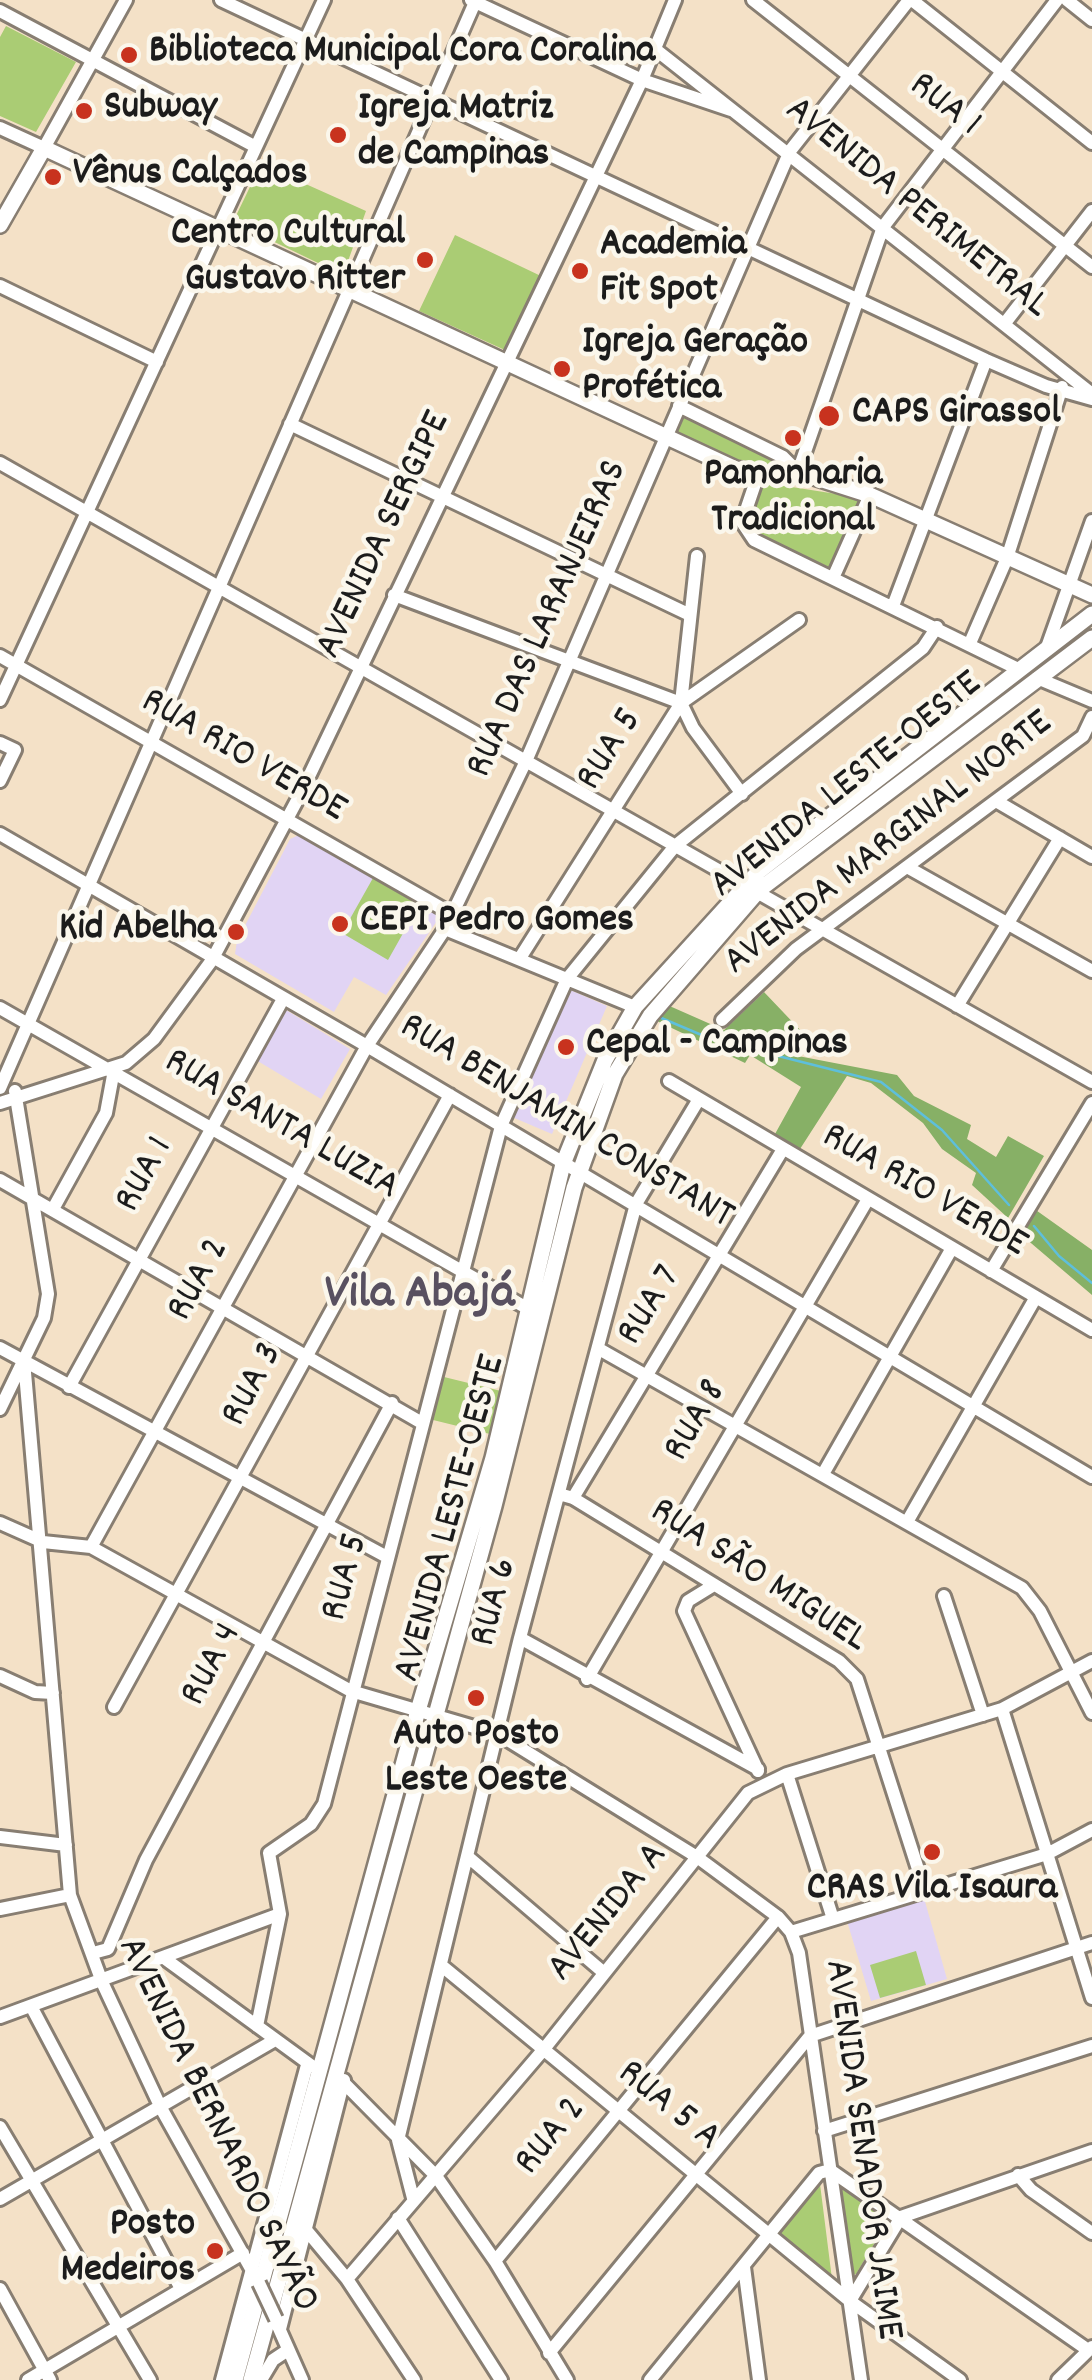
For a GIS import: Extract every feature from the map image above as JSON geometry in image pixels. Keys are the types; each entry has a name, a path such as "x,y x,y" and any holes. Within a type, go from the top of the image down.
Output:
{"main road":[{"path":"0,226 44,148 758,475 798,472 870,496 1092,596"},
{"name":"AVENIDA LESTE-OESTE","path":"235,2380 313,2066 493,1458 562,1164 606,1060 635,1007 752,886 1092,614"},
{"name":"AVENIDA LESTE-OESTE","path":"251,2380 340,2078 494,1506 578,1172 616,1074 650,1016 752,886 1092,638"}],"street":[{"path":"0,128 44,148 126,0"},
{"path":"221,0 986,360 1061,392 1092,396"},
{"path":"0,700 324,0"},
{"name":"AVENIDA SERGIPE","path":"114,1070 154,1039 212,960 287,822 642,80 675,0"},
{"name":"RUA 1","path":"753,0 1092,266"},
{"path":"910,0 1092,143"},
{"name":"RUA DAS LARANJEIRAS","path":"367,1046 445,929 526,761 790,151 910,0"},
{"path":"679,406 783,458 798,472 883,227 1057,0"},
{"path":"1067,0 1092,20"},
{"path":"0,1409 44,1318 48,1294 18,1095 2,1083 474,1"},
{"name":"AVENIDA PERIMETRAL","path":"474,1 642,80 744,115"},
{"path":"2,16 93,59 256,148"},
{"name":"AVENIDA PERIMETRAL","path":"655,49 790,151 1066,371 1092,396"},
{"path":"1005,323 1092,211"},
{"path":"0,286 158,362"},
{"path":"893,606 928,522 986,360"},
{"path":"970,644 1007,558 1066,371"},
{"path":"290,424 688,614"},
{"path":"0,464 752,886 822,930 1092,1082"},
{"path":"758,475 743,514 748,535 1020,670"},
{"path":"833,578 870,496"},
{"path":"1046,650 1092,521"},
{"name":"RUA 5","path":"520,958 681,702 697,556"},
{"path":"394,595 681,702 693,728 742,794"},
{"path":"681,702 798,620"},
{"name":"RUA 5","path":"257,2026 280,1914 269,1853 311,1824 324,1804 500,1126 567,979 675,846 923,648 937,627"},
{"name":"RUA RIO VERDE","path":"0,656 452,914"},
{"path":"1037,678 1092,702"},
{"name":"AVENIDA MARGINAL NORTE","path":"722,1020 796,949 1083,736 1092,717"},
{"path":"0,743 16,750 0,781"},
{"path":"996,801 1092,857"},
{"name":"RUA BENJAMIN CONSTANT","path":"0,834 181,936 212,960 367,1046 891,1354 1092,1477"},
{"path":"957,1006 1060,838"},
{"path":"907,867 1092,971"},
{"path":"445,929 635,1007"},
{"name":"RUA 1","path":"69,1386 283,998"},
{"name":"RUA SANTA LUZIA","path":"0,1008 464,1269 526,1308"},
{"name":"RUA 2","path":"91,1547 367,1046"},
{"path":"74,1078 83,1068 83,1053"},
{"path":"0,1102 74,1078 114,1070 106,1113 53,1209"},
{"name":"RUA RIO VERDE","path":"669,1082 1092,1330"},
{"name":"RUA 3","path":"114,1707 450,1095"},
{"name":"RUA 6","path":"398,2140 520,1638 566,1496 636,1204 699,1099"},
{"path":"991,1271 1092,1104"},
{"path":"1076,1130 1092,1139"},
{"name":"RUA 7","path":"566,1496 648,1376 783,1148"},
{"path":"0,1180 392,1402 422,1423"},
{"name":"RUA 8","path":"587,1678 868,1199"},
{"path":"822,1474 952,1248"},
{"path":"907,1522 1036,1298"},
{"path":"0,1348 240,1482 387,1556"},
{"path":"599,1349 1022,1588 1040,1611 1092,1714"},
{"name":"AVENIDA BERNARDO SAYÃO","path":"24,1361 43,1542 70,1895 102,1982 161,2108 255,2276 302,2380"},
{"path":"7,1396 29,1403"},
{"name":"RUA 4","path":"108,1949 146,1860 392,1402"},
{"name":"RUA SÃO MIGUEL","path":"566,1496 839,1661 857,1679 925,1890"},
{"name":"AVENIDA SENADOR JAIME","path":"0,1523 43,1542 91,1547 265,1640 351,1692 498,1734 698,1857 778,1917 791,1932 799,1953 861,2380"},
{"path":"714,1584 688,1601 684,1611 761,1776"},
{"path":"944,1596 983,1715"},
{"path":"520,1638 761,1776"},
{"path":"1092,1661 1002,1709 1092,1998"},
{"path":"0,1676 35,1692 53,1693"},
{"name":"AVENIDA A","path":"347,2279 544,2049 761,1776 788,1774 882,1748 1002,1709"},
{"path":"788,1774 834,1919"},
{"path":"791,1932 1047,1854 1092,1830"},
{"path":"0,1837 66,1844"},
{"path":"466,1856 603,1972"},
{"path":"0,1909 70,1895"},
{"path":"0,2017 280,1914"},
{"name":"RUA 2","path":"496,2262 778,1917"},
{"path":"550,2353 810,2036 1092,1943"},
{"path":"93,1953 108,1949 118,1974"},
{"path":"164,1958 313,2066"},
{"name":"RUA 5 A","path":"442,1966 850,2301 960,2380"},
{"path":"32,2006 180,2287"},
{"path":"0,2200 275,2040"},
{"path":"824,2131 1092,2046"},
{"name":"AVENIDA LESTE-OESTE","path":"222,2380 313,2066"},
{"path":"340,2078 436,2176 496,2262 567,2380"},
{"path":"278,2324 307,2231 340,2078"},
{"path":"0,2127 150,2380"},
{"path":"398,2140 413,2198"},
{"path":"850,2301 901,2216 1092,2151"},
{"path":"650,2380 819,2173 830,2170 1090,2349 1058,2380"},
{"path":"1018,2175 1031,2190 1092,2233"},
{"path":"398,2218 500,2380"},
{"path":"307,2231 347,2279 414,2380"},
{"path":"28,2380 48,2375 116,2324 243,2253"},
{"path":"744,2267 759,2380"},
{"path":"0,2290 48,2375"},
{"path":"261,2380 273,2360 288,2350"}],"shaded area":[{"name":"CEPI Pedro Gomes","path":"299,835 436,910 437,921 386,995 354,977 334,1012 235,954 237,941 290,839"},
{"path":"568,989 607,1006 552,1134 512,1117"},
{"path":"286,1010 350,1049 321,1099 256,1060"},
{"path":"924,1898 947,1979 871,2001 847,1921"}],"green space":[{"path":"6,26 76,62 36,132 0,116 0,37"},
{"path":"261,164 366,211 343,275 233,222"},
{"path":"455,235 543,277 507,351 419,311"},
{"path":"680,409 792,466 788,474 725,458 671,432"},
{"path":"760,482 862,498 831,568 750,531 747,522"},
{"path":"373,878 419,905 388,960 342,933"},
{"path":"764,992 803,1033 796,1047 798,1056 897,1075 914,1096 971,1125 967,1139 996,1157 1008,1136 1044,1156 1008,1218 972,1185 976,1173 942,1149 923,1123 871,1083 847,1076 800,1149 775,1134 801,1087 750,1055 745,1063 655,1020 665,1004 724,1030"},
{"path":"1033,1208 1092,1250 1092,1295 1018,1232"},
{"path":"440,1376 501,1391 490,1434 429,1419"},
{"path":"916,1951 926,1985 880,1998 870,1965"},
{"path":"840,2181 883,2210 889,2219 852,2275"},
{"path":"816,2183 820,2184 832,2279 777,2237 778,2230"}],"waterway":[{"path":"659,1017 711,1039 881,1082 942,1130 1009,1205"},
{"path":"1034,1226 1059,1256 1092,1283"}],"place":[{"name":"Biblioteca Municipal Cora Coralina","path":"129,55"},
{"name":"Subway","path":"84,111"},
{"name":"Igreja Matriz de Campinas","path":"338,135"},
{"name":"Vênus Calçados","path":"53,177"},
{"name":"Centro Cultural Gustavo Ritter","path":"425,260"},
{"name":"Academia Fit Spot","path":"580,271"},
{"name":"Igreja Geração Profética","path":"562,369"},
{"name":"CAPS Girassol","path":"829,416"},
{"name":"Pamonharia Tradicional","path":"793,438"},
{"name":"CEPI Pedro Gomes","path":"340,924"},
{"name":"Kid Abelha","path":"236,932"},
{"name":"Cepal - Campinas","path":"566,1047"},
{"name":"Auto Posto Leste Oeste","path":"476,1698"},
{"name":"CRAS Vila Isaura","path":"932,1852"},
{"name":"Posto Medeiros","path":"215,2251"}],"district":[{"name":"Vila Abajá","path":"420,1298"}]}
